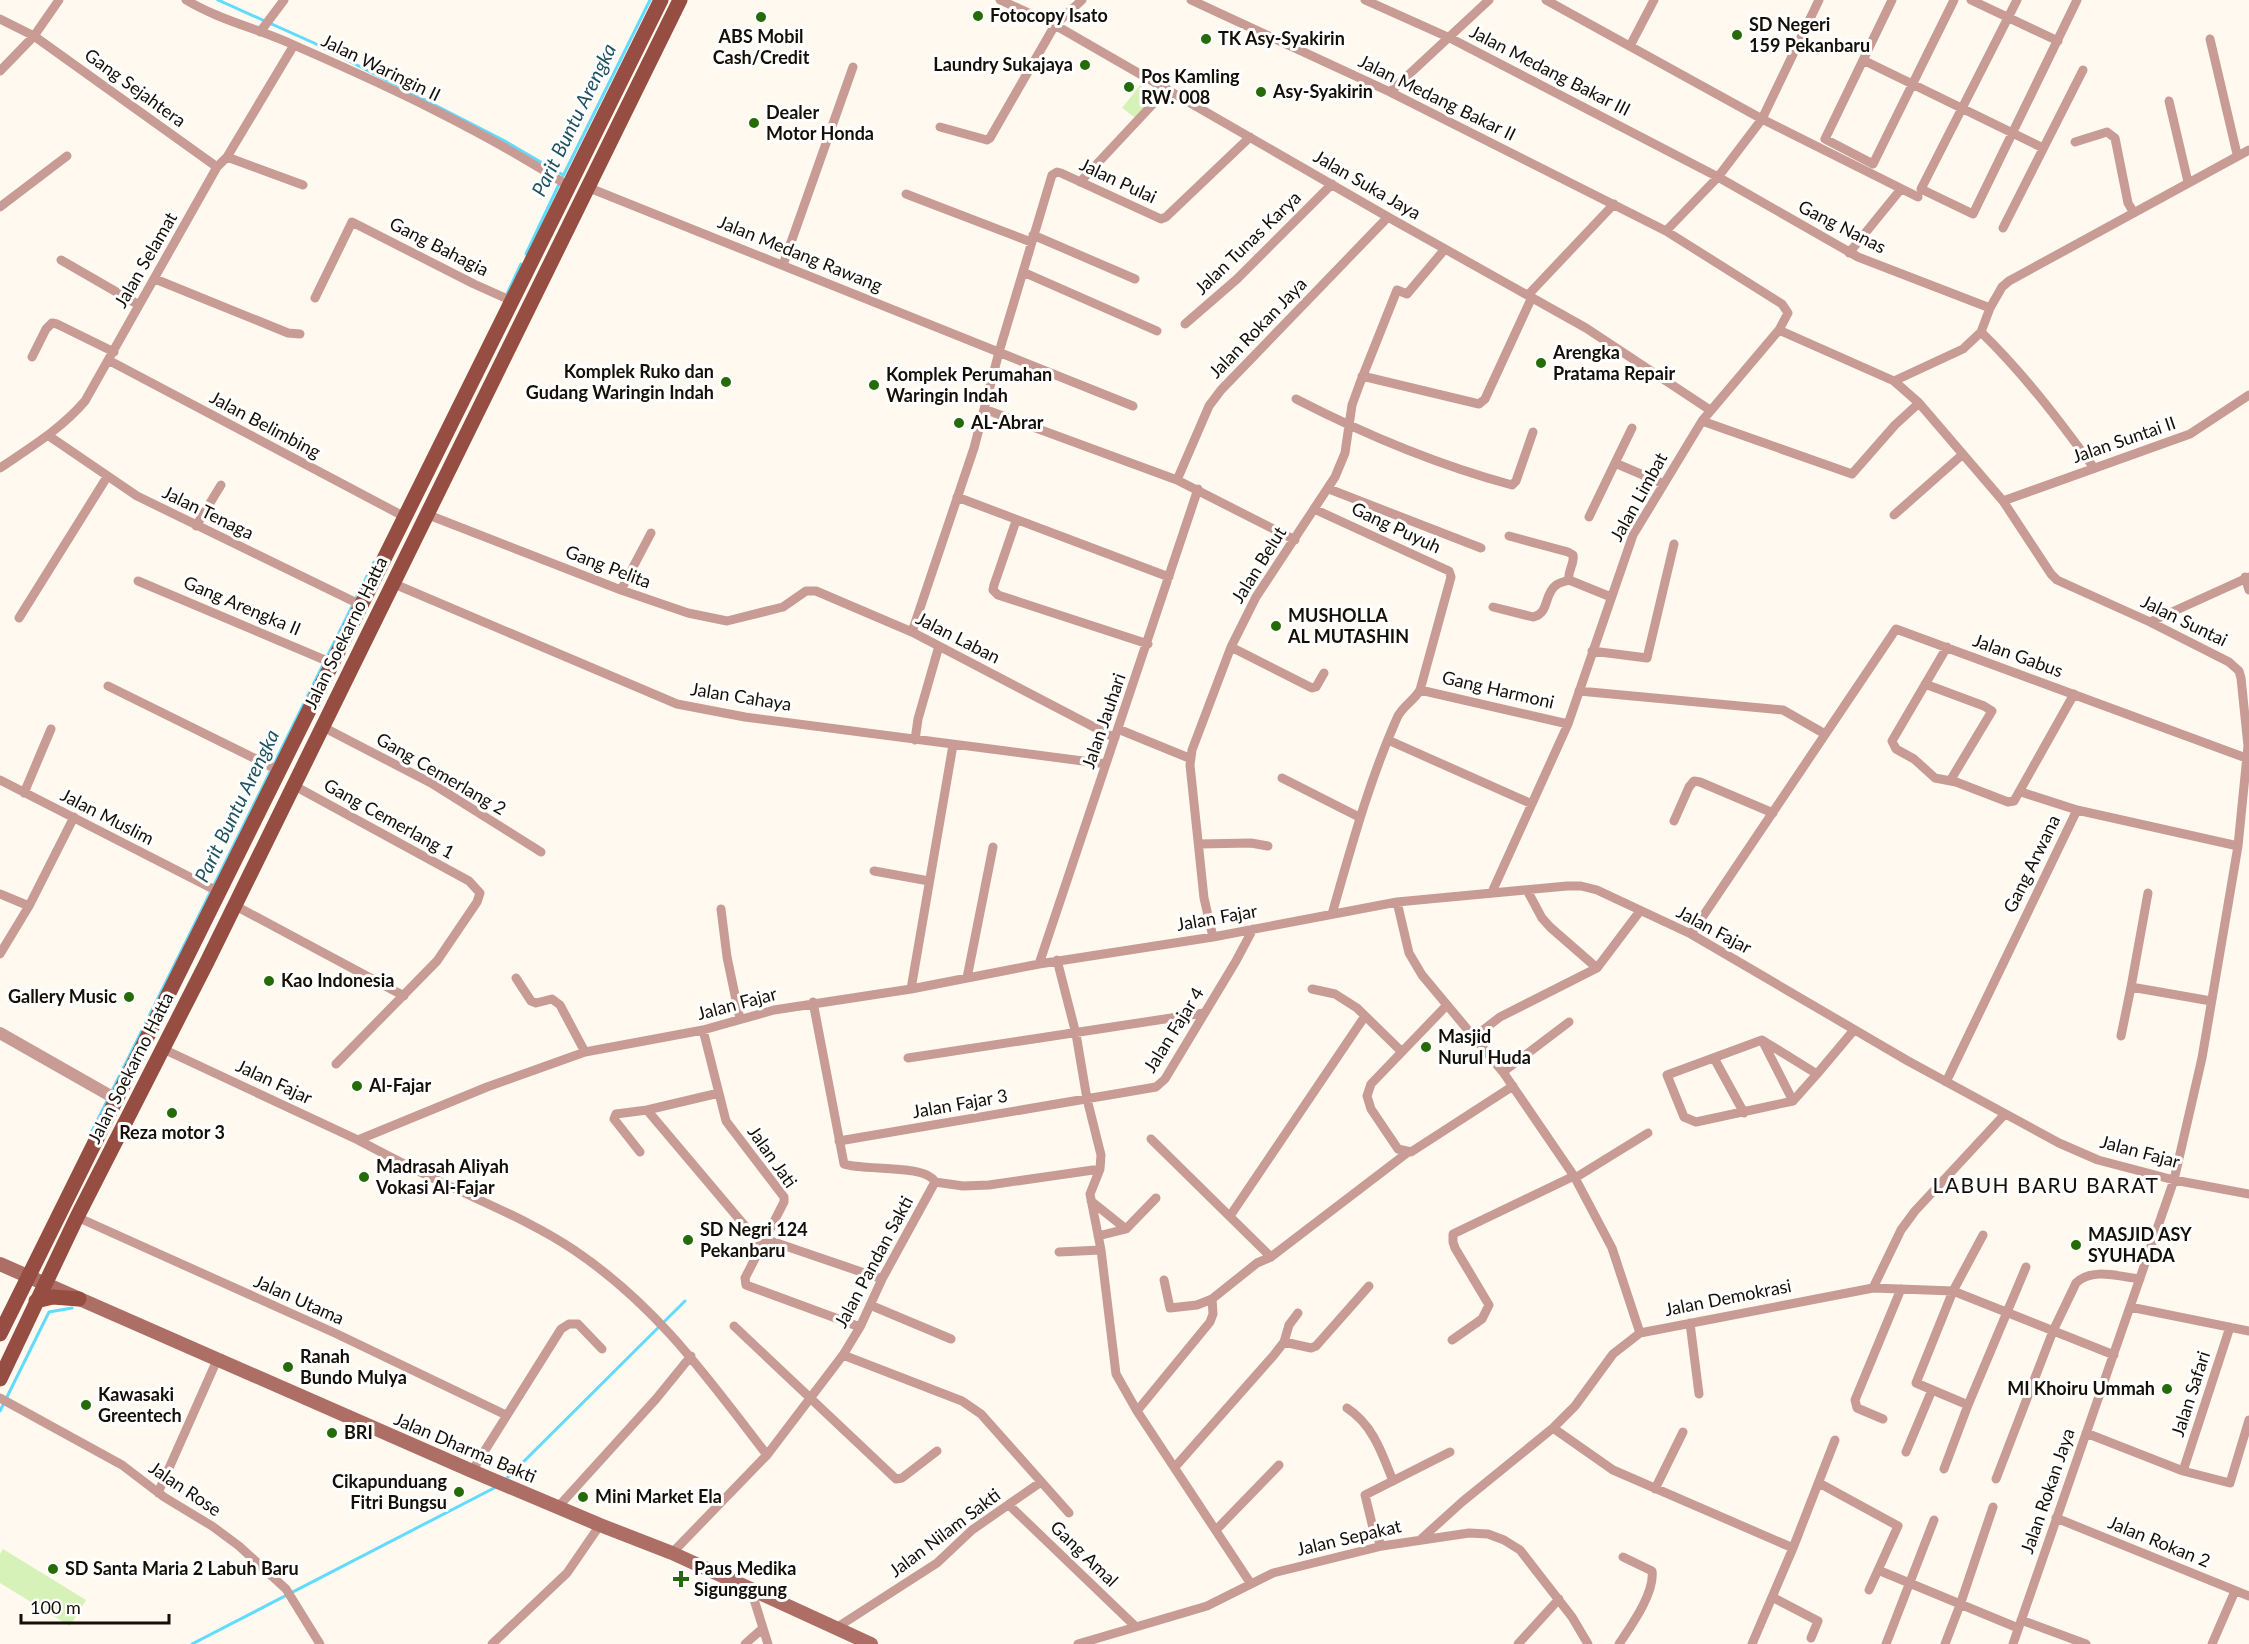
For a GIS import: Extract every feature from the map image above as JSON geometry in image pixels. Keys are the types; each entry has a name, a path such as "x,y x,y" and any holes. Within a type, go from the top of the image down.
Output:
{"main road":[{"name":"Jalan Soekarno Hatta","path":"0,1334 330,662 661,0"},
{"name":"Jalan Soekarno Hatta","path":"0,1379 77,1217 323,727 680,0"},
{"path":"467,388 485,397"},
{"name":"Jalan Dharma Bakti","path":"4,1266 472,1471 672,1553 871,1644"},
{"path":"36,1301 53,1297 79,1299"}],"street":[{"path":"1,69 33,36 59,0"},
{"name":"Jalan Waringin II","path":"186,0 217,17 265,25 294,45 400,94 491,141 568,186"},
{"path":"265,25 284,0"},
{"name":"Jalan Suka Jaya","path":"1000,0 1055,26 1586,328 1710,411"},
{"path":"940,127 987,140 990,138 1055,26 1082,0"},
{"name":"Jalan Medang Bakar II","path":"1191,0 1390,93 1666,231"},
{"name":"Jalan Medang Bakar III","path":"1365,0 1450,38 1718,177"},
{"path":"1390,93 1489,0"},
{"path":"1547,0 1762,119 1918,197"},
{"path":"1630,46 1654,0"},
{"path":"1779,330 1788,313 1782,304 1666,231 1718,177 1762,119 1819,0"},
{"path":"1892,0 1825,139 1873,164 1954,0"},
{"path":"1971,0 2058,41"},
{"path":"2017,0 1921,189 1973,214 2077,0"},
{"name":"Gang Sejahtera","path":"0,19 33,36 217,167"},
{"path":"2210,39 2237,154"},
{"name":"Jalan Selamat","path":"0,468 49,436 85,401 217,167 227,157 294,45"},
{"path":"1863,60 2043,148"},
{"path":"783,265 853,67"},
{"path":"2003,228 2083,70"},
{"path":"1080,182 1167,89"},
{"path":"2169,101 2188,182"},
{"path":"2075,142 2107,132 2115,138 2128,203 2134,213"},
{"name":"Jalan Pulai","path":"912,632 974,448 999,352 1054,173 1061,173 1161,219 1166,217 1250,137"},
{"path":"1894,381 1958,352 1982,332 1990,308 2002,287 2009,281 2237,154 2249,150"},
{"path":"0,207 67,156"},
{"path":"227,157 303,185"},
{"name":"Gang Nanas","path":"1718,177 1850,253 1990,308"},
{"name":"Jalan Tunas Karya","path":"1185,324 1237,279 1332,184"},
{"name":"Jalan Medang Rawang","path":"587,187 1133,406"},
{"path":"1850,253 1901,189"},
{"path":"906,194 1136,279"},
{"path":"1362,376 1479,404 1485,399 1530,296 1614,204"},
{"name":"Jalan Rokan Jaya","path":"1177,480 1209,406 1221,390 1388,217"},
{"name":"Gang Bahagia","path":"315,298 352,222 512,301"},
{"name":"Jalan Belut","path":"1213,937 1207,917 1189,758 1231,647 1256,597 1329,489 1345,453 1352,405 1397,290 1407,294 1445,249"},
{"path":"61,260 139,305"},
{"path":"1023,272 1157,331"},
{"path":"155,279 288,333 300,334"},
{"name":"Jalan Belimbing","path":"32,357 46,329 52,323 57,324 403,517"},
{"name":"Jalan Suntai","path":"1779,330 1894,381 1919,403 2003,501 2057,580 2150,622 2229,662 2239,671 2248,746 2238,846 2202,1058 2174,1180"},
{"name":"Jalan Limbat","path":"1492,892 1568,723 1633,535 1702,421 1779,330"},
{"path":"1982,332 2041,396 2094,468"},
{"name":"Jalan Suntai II","path":"2003,501 2190,434 2249,395"},
{"path":"1296,399 1350,427 1486,478 1512,485 1533,432"},
{"path":"1702,421 1852,474 1895,425 1919,403"},
{"path":"984,409 1177,480 1295,540"},
{"path":"1589,517 1632,428"},
{"name":"Jalan Tenaga","path":"49,436 137,496 359,604"},
{"path":"1894,515 1963,454"},
{"path":"1615,464 1664,484"},
{"path":"20,618 107,477"},
{"path":"196,526 220,485"},
{"name":"Jalan Jauhari","path":"1039,963 1148,644 1198,489"},
{"path":"1329,489 1481,548"},
{"path":"957,497 1169,577"},
{"name":"Gang Puyuh","path":"1314,509 1449,571 1451,574 1420,690"},
{"name":"Gang Pelita","path":"426,514 621,590 688,613 727,621 783,607"},
{"path":"1016,521 994,585 993,590 998,595 1148,644"},
{"path":"621,590 651,533"},
{"path":"1509,536 1573,555 1569,580"},
{"path":"1592,651 1647,658 1674,544"},
{"path":"2150,622 2247,577 2249,590"},
{"path":"1493,607 1533,617 1539,616 1552,588 1569,580 1611,597"},
{"name":"Gang Arengka II","path":"138,581 330,662"},
{"name":"Jalan Cahaya","path":"392,584 677,704 745,717 1106,764"},
{"name":"Jalan Laban","path":"783,607 807,591 816,591 912,632 1117,733 1189,758"},
{"name":"Jalan Gabus","path":"1691,934 1896,629 2246,758"},
{"path":"915,740 918,719 939,646"},
{"path":"1231,647 1312,688 1316,687 1323,673"},
{"path":"1947,647 1892,741 1896,749 1914,759 1930,774 1942,781 1956,782 2008,802 2014,801 2074,694"},
{"path":"1925,684 1992,711 1950,781"},
{"path":"108,686 277,769"},
{"path":"1332,914 1359,817 1388,740 1401,711 1420,690"},
{"name":"Gang Harmoni","path":"1420,690 1568,723"},
{"path":"1579,691 1783,710 1825,734"},
{"name":"Gang Cemerlang 2","path":"323,727 431,783 541,852"},
{"path":"24,793 51,729"},
{"path":"1388,740 1532,804"},
{"path":"910,989 953,745"},
{"path":"1282,778 1359,817"},
{"name":"Jalan Muslim","path":"0,780 218,891"},
{"path":"1674,821 1689,787 1694,782 1700,782 1773,813"},
{"name":"Gang Cemerlang 1","path":"293,785 469,881 480,893 477,902 437,961 404,996"},
{"path":"2021,792 2077,810"},
{"name":"Gang Arwana","path":"1946,1082 2077,810 2238,846"},
{"path":"0,954 29,906 74,817"},
{"path":"1199,844 1251,843 1268,846"},
{"path":"967,978 993,847"},
{"path":"874,871 929,881"},
{"name":"Jalan Fajar","path":"161,1048 358,1140 488,1087 585,1052 703,1030 813,1002 910,989 1039,963 1213,937 1397,902 1581,886 1597,890 1691,934 1854,1030 2059,1143 2098,1160 2174,1180 2249,1194"},
{"path":"1527,890 1542,918 1596,968"},
{"path":"2121,1036 2148,893"},
{"path":"0,894 29,906"},
{"path":"1397,902 1409,953 1422,975 1503,1072 1575,1177 1612,1248 1640,1333"},
{"path":"234,905 404,996 336,1064"},
{"path":"721,909 727,957 740,1019"},
{"path":"1474,1037 1500,1017 1596,968 1640,912"},
{"name":"Jalan Fajar 4","path":"1087,1099 1162,1084 1253,929"},
{"path":"1057,960 1076,1034 1087,1099 1101,1155 1100,1169 1090,1194 1101,1250 1116,1374 1137,1411 1251,1584"},
{"path":"516,978 531,1001 536,1003 552,999 560,1005 585,1052"},
{"path":"2131,987 2211,1001"},
{"path":"1312,990 1335,994 1357,1008 1401,1051"},
{"name":"Jalan Pandan Sakti","path":"672,1553 766,1455 843,1356 935,1182 933,1177 920,1172 844,1164 813,1002"},
{"path":"1407,1153 1398,1149 1371,1109 1367,1096 1371,1083 1447,1005"},
{"path":"908,1058 1076,1034 1204,1012"},
{"path":"1230,1216 1365,1016"},
{"path":"1503,1072 1569,1022"},
{"name":"Jalan Jati","path":"703,1030 726,1121 784,1197 784,1202 745,1278 748,1286 860,1327"},
{"path":"1762,1040 1667,1075 1684,1117 1696,1122 1793,1101 1854,1030"},
{"path":"0,1033 114,1098"},
{"path":"1762,1040 1817,1074"},
{"path":"1762,1040 1793,1101"},
{"path":"1714,1058 1744,1113"},
{"path":"1164,1280 1170,1308 1197,1305 1212,1299 1257,1263 1271,1257 1407,1153 1513,1086"},
{"path":"640,1152 614,1116 718,1093"},
{"name":"Jalan Fajar 3","path":"839,1141 1087,1099"},
{"path":"647,1110 764,1243 882,1279"},
{"path":"1873,1288 1901,1230 1915,1211 2006,1114"},
{"path":"1452,1340 1482,1319 1489,1305 1455,1248 1453,1234 1575,1177 1648,1133"},
{"path":"1151,1139 1271,1257"},
{"path":"358,1140 549,1234 606,1274 669,1331 691,1356 766,1455"},
{"path":"935,1182 963,1186 989,1185 1100,1169"},
{"name":"Jalan Rokan Jaya","path":"2013,1644 2174,1180"},
{"path":"1098,1236 1126,1229 1156,1198"},
{"path":"1091,1201 1126,1229"},
{"name":"Jalan Utama","path":"77,1217 337,1334 506,1415"},
{"path":"1968,1405 1916,1383 1953,1291 1983,1235"},
{"path":"1059,1252 1101,1250"},
{"path":"1944,1469 1968,1405 2026,1267"},
{"path":"1996,1479 2053,1331 2076,1283 2082,1277 2096,1274 2140,1279"},
{"path":"1284,1342 1311,1348 1316,1346 1369,1286"},
{"name":"Jalan Demokrasi","path":"1420,1540 1462,1502 1553,1428 1575,1406 1613,1354 1640,1333 1873,1288 1953,1291 2114,1355"},
{"path":"1883,1419 1857,1408 1855,1400 1901,1289"},
{"path":"1137,1411 1210,1322 1213,1314 1212,1299"},
{"path":"870,1305 951,1339"},
{"path":"2130,1307 2249,1331"},
{"path":"1175,1467 1284,1342 1288,1325 1298,1313"},
{"path":"1690,1323 1699,1394"},
{"path":"472,1471 561,1329 568,1324 578,1324 602,1349"},
{"path":"734,1326 896,1479 902,1478 937,1451"},
{"name":"Jalan Safari","path":"2183,1471 2230,1327"},
{"path":"558,1507 656,1399 691,1356"},
{"path":"843,1356 962,1401 981,1414 1069,1513"},
{"path":"158,1492 218,1360"},
{"path":"1906,1452 1932,1390"},
{"name":"Jalan Rose","path":"1,1398 122,1465 232,1541 286,1589 320,1644"},
{"path":"1347,1408 1359,1415 1368,1426 1393,1481"},
{"path":"2086,1433 2183,1471 2229,1483 2246,1443 2249,1420"},
{"path":"1553,1428 1612,1470 1793,1548"},
{"path":"1655,1489 1683,1432"},
{"path":"1752,1644 1835,1440"},
{"path":"1382,1546 1374,1532 1364,1497 1367,1492 1450,1452"},
{"path":"1216,1530 1279,1465"},
{"name":"Jalan Nilam Sakti","path":"836,1628 937,1563 972,1530 1041,1482"},
{"path":"1819,1483 1898,1526 1869,1590"},
{"name":"Gang Amal","path":"1009,1505 1136,1627"},
{"path":"1945,1644 1993,1507"},
{"name":"Jalan Rokan 2","path":"2056,1518 2249,1596"},
{"path":"1886,1644 1934,1520"},
{"path":"492,1644 567,1573 600,1525"},
{"name":"Jalan Sepakat","path":"1078,1644 1207,1606 1273,1573 1382,1546 1468,1533 1488,1534 1520,1550 1530,1560 1588,1644"},
{"path":"1619,1644 1650,1592 1653,1579 1652,1571 1648,1567 1623,1557"},
{"path":"1878,1570 1960,1605 2086,1644"},
{"path":"751,1590 768,1644"},
{"path":"2212,1644 2235,1591"},
{"path":"1772,1597 1813,1617 1818,1622 1811,1638"},
{"path":"1518,1644 1558,1599"},
{"path":"745,1644 763,1628"},
{"path":"1110,1635 1117,1644"}],"green space":[{"path":"1140,85 1154,96 1137,119 1122,108"},
{"path":"3,1549 86,1600 70,1626 0,1583 0,1554"}],"waterway":[{"path":"218,0 314,43 503,140 563,175"},
{"name":"Parit Buntu Arengka","path":"563,176 650,0"},
{"name":"Parit Buntu Arengka","path":"526,254 560,182"},
{"name":"Parit Buntu Arengka","path":"507,294 521,264"},
{"name":"Parit Buntu Arengka","path":"111,1093 374,562"},
{"name":"Parit Buntu Arengka","path":"92,1131 108,1099"},
{"path":"505,1480 685,1301"},
{"name":"Parit Buntu Arengka","path":"0,1411 49,1312 72,1308"},
{"path":"192,1644 498,1486"}],"place":[{"name":"Fotocopy Isato","path":"978,16"},
{"name":"ABS Mobil Cash/Credit","path":"761,17"},
{"name":"SD Negeri 159 Pekanbaru","path":"1737,35"},
{"name":"TK Asy-Syakirin","path":"1206,39"},
{"name":"Laundry Sukajaya","path":"1085,65"},
{"name":"Pos Kamling RW. 008","path":"1129,87"},
{"name":"Asy-Syakirin","path":"1261,92"},
{"name":"Dealer Motor Honda","path":"754,123"},
{"name":"Arengka Pratama Repair","path":"1541,363"},
{"name":"Komplek Ruko dan Gudang Waringin Indah","path":"726,382"},
{"name":"Komplek Perumahan Waringin Indah","path":"874,385"},
{"name":"AL-Abrar","path":"959,423"},
{"name":"MUSHOLLA AL MUTASHIN","path":"1276,626"},
{"name":"Kao Indonesia","path":"269,981"},
{"name":"Gallery Music","path":"129,997"},
{"name":"Masjid Nurul Huda","path":"1426,1047"},
{"name":"Al-Fajar","path":"357,1086"},
{"name":"Reza motor 3","path":"172,1113"},
{"name":"Madrasah Aliyah Vokasi Al-Fajar","path":"364,1177"},
{"name":"SD Negri 124 Pekanbaru","path":"688,1240"},
{"name":"MASJID ASY SYUHADA","path":"2076,1245"},
{"name":"Ranah Bundo Mulya","path":"288,1367"},
{"name":"MI Khoiru Ummah","path":"2167,1389"},
{"name":"Kawasaki Greentech","path":"86,1405"},
{"name":"BRI","path":"332,1433"},
{"name":"Cikapunduang Fitri Bungsu","path":"459,1492"},
{"name":"Mini Market Ela","path":"583,1497"},
{"name":"SD Santa Maria 2 Labuh Baru","path":"53,1569"},
{"name":"Paus Medika Sigunggung","path":"681,1579"}],"district":[{"name":"LABUH BARU BARAT","path":"2046,1186"}]}
